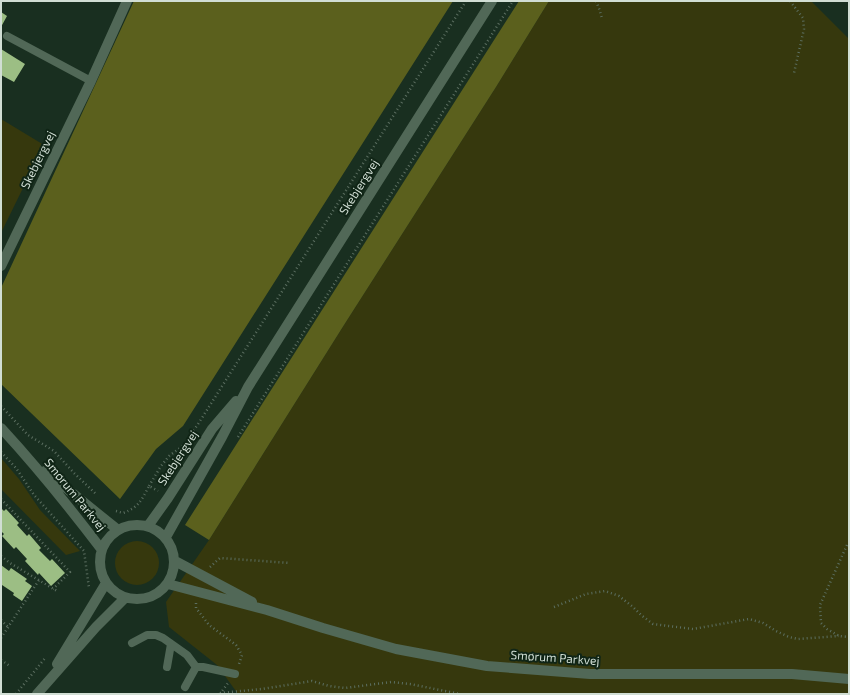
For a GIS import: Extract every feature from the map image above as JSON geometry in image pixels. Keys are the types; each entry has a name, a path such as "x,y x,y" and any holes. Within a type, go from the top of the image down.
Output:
{"street":[{"name":"Skebjergvej","path":"1,266 91,81 128,1"},
{"name":"Skebjergvej","path":"166,537 248,387 492,1"},
{"name":"Skebjergvej","path":"148,526 168,498 212,429 248,387"},
{"name":"Smørum Parkvej","path":"1,428 28,458 102,550"},
{"name":"Smørum Parkvej","path":"28,458 118,530"},
{"path":"132,525 148,526 158,530 166,537 172,548 175,561 173,573 168,584 159,593 148,598 137,600 125,598 115,592 106,583 102,573 100,561 102,550 106,542 118,530 132,525"},
{"name":"Smørum Parkvej","path":"175,561 267,610"},
{"path":"39,692 106,583"},
{"name":"Smørum Parkvej","path":"168,584 267,610 322,628 396,649 487,666 590,674 792,674 849,679"},
{"path":"39,692 96,627 125,598"}],"lane":[{"path":"6,36 91,81"},
{"path":"136,644 147,634 156,635 163,638 187,655 196,667"},
{"path":"167,667 171,644"},
{"path":"196,667 203,667 235,674"},
{"path":"184,687 196,667"}],"path":[{"path":"112,510 123,514 132,510 138,504 161,466 169,456 184,444 200,421 466,1"},
{"path":"234,442 513,1"},
{"path":"596,1 602,19"},
{"path":"790,1 803,18 804,29 794,73"},
{"path":"1,406 28,435 54,451 102,500"},
{"path":"1,452 16,468 34,495 84,551 89,590"},
{"path":"149,486 168,498"},
{"path":"1,499 70,572 53,589"},
{"path":"839,636 827,629 821,623 820,605 848,545"},
{"path":"1,556 57,591"},
{"path":"1,638 39,580"},
{"path":"554,607 586,594 604,591 619,596 654,624 693,629 749,619 763,623 788,637 798,639 839,636 849,637"},
{"path":"1,620 8,627"},
{"path":"16,694 46,656"},
{"path":"1,660 10,666"},
{"path":"220,693 262,689 312,681 329,686 345,688 391,682 410,684 460,694"}],"shaded area":[{"path":"549,1 811,1 849,39 849,694 238,694 217,665 169,627 166,602 209,540"},
{"path":"1,119 44,145 1,233"},
{"path":"1,458 19,479 40,510 80,551 66,555 1,489"},
{"path":"133,541 141,541 153,547 159,559 159,567 153,579 141,585 133,585 121,579 115,567 115,559 121,547"}],"green space":[{"path":"134,1 453,1 183,426 156,449 120,499 1,384 1,288"},
{"path":"519,1 549,1 209,540 185,525"}],"building":[{"path":"1,12 7,16 1,27"},
{"path":"1,49 25,64 14,82 1,75"},
{"path":"1,508 4,511 6,509 19,523 17,525 27,536 29,534 41,548 39,550 50,561 52,559 65,573 51,586 25,561 27,559 16,547 14,549 2,536 4,534 1,531"},
{"path":"1,565 9,571 11,568 27,579 25,581 32,586 22,601 13,595 14,593 2,585 1,587"}]}
